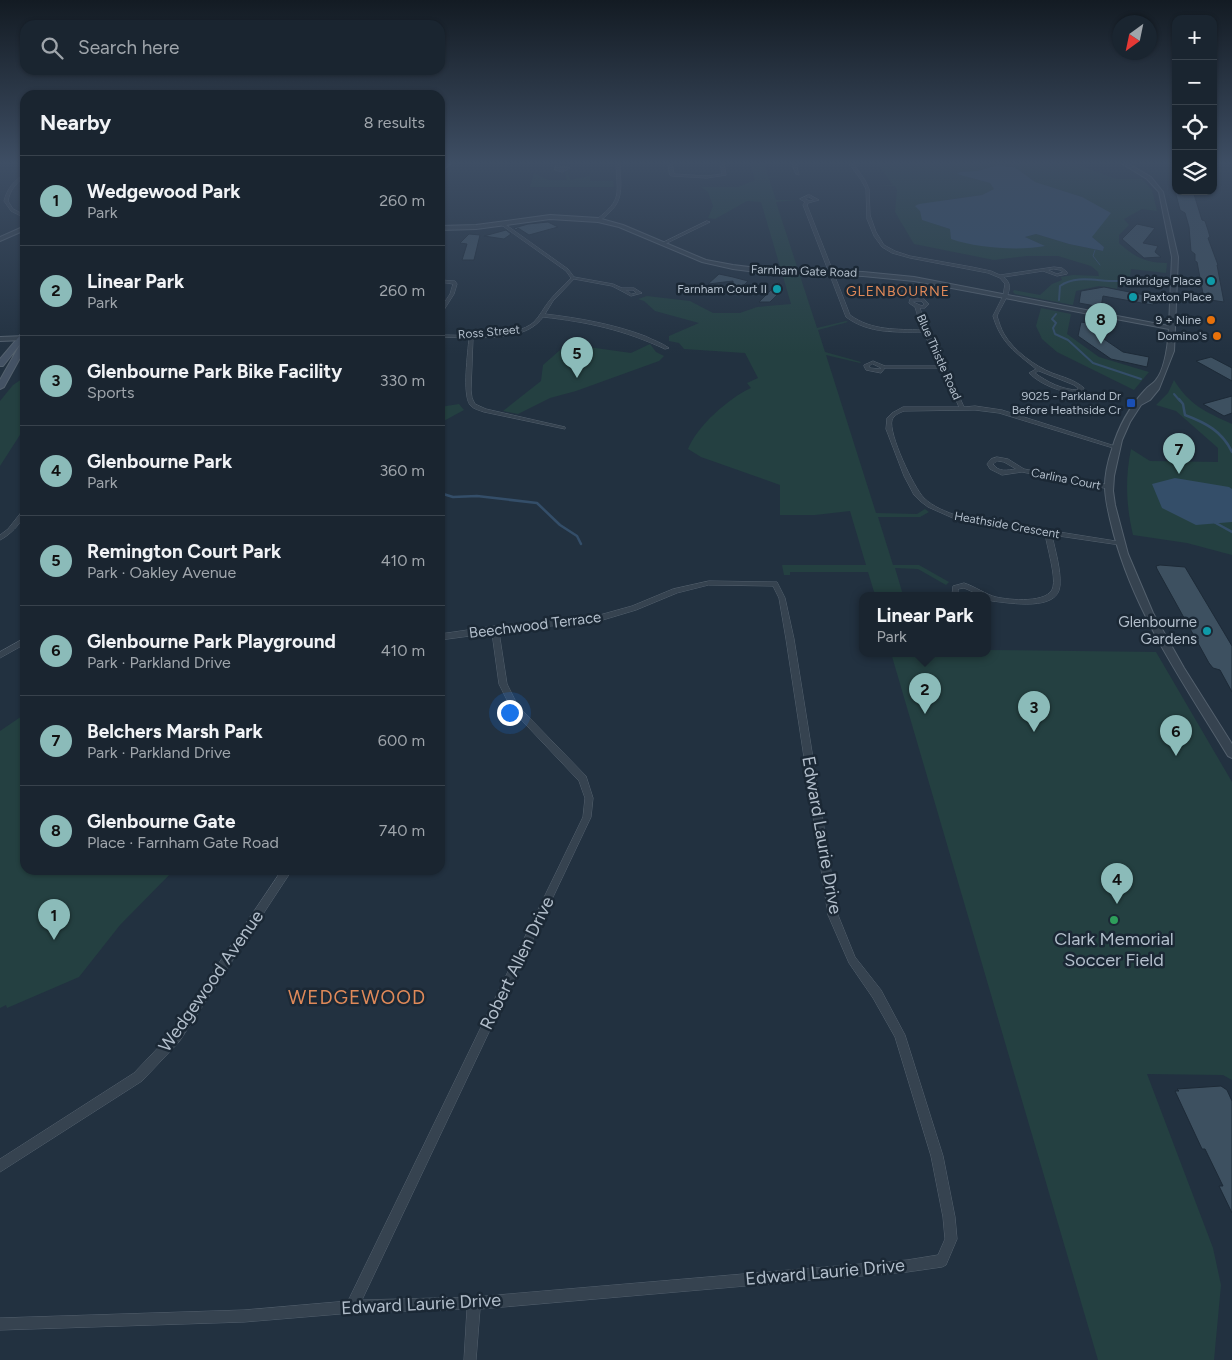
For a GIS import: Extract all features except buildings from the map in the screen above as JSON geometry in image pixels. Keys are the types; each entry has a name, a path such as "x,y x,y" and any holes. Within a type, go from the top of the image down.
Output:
{"main road":[{"path":"0,364 20,342"},
{"path":"0,387 20,346"}],"street":[{"name":"Farnham Gate Road","path":"445,228 479,226"},
{"path":"506,226 567,270 573,278 594,281 623,290"},
{"name":"Farnham Gate Road","path":"622,226 704,261 733,267 765,271 832,272 914,279 1172,328"},
{"path":"662,244 699,226"},
{"path":"814,226 845,310 853,320 867,327 884,330 925,331"},
{"path":"873,226 879,242 886,249 907,256 973,268 1002,276 1044,270"},
{"path":"1169,226 1176,257 1171,351 1152,395 1139,402 1122,429 1115,447 1109,487 1120,543 1130,573 1153,621 1232,753"},
{"path":"0,239 20,230"},
{"path":"1002,276 1007,284 1005,296 995,316 1000,333 1010,346 1039,369 1076,384 1081,388 1080,391 1070,391 1039,379 1032,373 1039,369"},
{"name":"Ross Street","path":"445,336 518,332 530,327 573,278"},
{"path":"445,281 455,284 452,294 445,304"},
{"name":"Blue Thistle Road","path":"917,306 925,331 944,367 962,408"},
{"path":"542,315 599,322 620,328 667,348"},
{"path":"471,336 468,391 473,406 563,428"},
{"path":"0,339 20,338"},
{"path":"884,367 944,367"},
{"name":"Heathside Crescent","path":"1115,447 1000,411 962,408 903,409 895,412 890,417 889,429 915,491 928,504 957,518 1120,543"},
{"name":"Carlina Court","path":"1022,470 1011,463 999,459 994,459 990,464 992,468 1002,473 1022,470 1109,487"},
{"path":"0,538 10,530 20,517"},
{"path":"991,598 1031,602 1044,601 1052,595 1057,587 1048,532"},
{"name":"Beechwood Terrace","path":"445,636 495,629 596,619 634,608 675,591 709,583 775,584"},
{"name":"Edward Laurie Drive","path":"0,1324 244,1316 352,1307 474,1303 907,1266 942,1260 951,1239 950,1217 937,1156 900,1034 877,994 852,960 833,915 790,639 782,598 775,584"},
{"path":"955,592 954,588 964,585 977,592"},
{"name":"Robert Allen Drive","path":"352,1307 587,817 589,798 583,779 515,708 504,684 495,629"},
{"path":"0,654 20,644"},
{"name":"Wedgewood Avenue","path":"0,1166 138,1077 175,1038 284,875"},
{"path":"470,1360 474,1303"}],"green space":[{"path":"768,226 784,226 817,328 848,322 818,330 825,352 861,362 826,355 876,513 917,514 925,509 929,512 920,517 878,517 893,565 919,565 949,582 946,585 918,569 895,568 902,592 874,592 868,572 790,572 790,575 784,575 782,565 866,565 850,511 815,515 780,515 780,485 701,457 688,449 692,440 706,422 733,399 751,388 747,383 758,378 745,353 684,349 679,343 669,341 669,336 699,323 655,311 644,301 638,299 647,296 690,301 713,313 740,313 757,307 791,304"},
{"path":"904,226 942,226 1044,246 1025,237 1036,234 1069,244 1103,251 1104,247 1092,237 1089,226 1128,226 1119,235 1119,243 1141,258 1152,262 1167,263 1166,273 1131,269 1129,286 1117,286 1117,289 1099,286 1076,291 1073,305 1015,294 1013,292 1014,290 1040,295 1052,284 1062,280 1061,277 1073,275 1099,276 1098,272 1091,266 1058,256 1027,256 994,260 914,244"},
{"path":"1041,308 1071,314 1067,334 1099,357 1149,372 1134,390 1057,352 1042,339 1036,326"},
{"path":"567,344 631,353 650,344 656,352 664,356 659,361 576,391 550,398 518,414 503,411 541,381 543,365"},
{"path":"20,380 20,435 0,466 0,401 13,385"},
{"path":"1174,380 1192,402 1232,424 1232,555 1187,543 1133,535 1127,492 1131,449 1150,461 1218,462 1218,448 1176,411 1156,405 1168,393"},
{"path":"459,404 464,410 445,420 445,406"},
{"path":"991,650 1156,652 1232,782 1232,1080 1223,1075 1147,1074 1213,1248 1221,1285 1214,1360 1098,1360 892,657 991,657"},
{"path":"20,717 20,875 169,875 120,925 79,977 7,1008 6,1005 0,1008 0,731"}],"water":[{"path":"942,226 1100,226 1092,237 1104,247 1103,251 1069,244 1036,234 1025,237 1045,246 1011,248 973,245 951,239 950,229"},
{"path":"1175,478 1232,489 1232,522 1196,525 1162,508 1152,484"}],"waterway":[{"path":"1095,250 1093,256 1100,265"},
{"path":"1059,300 1060,286 1067,282 1081,279 1119,281"},
{"path":"1056,314 1052,319 1056,323 1053,328 1055,334 1068,340 1093,363 1141,379"},
{"path":"1174,394 1180,401"},
{"path":"1179,399 1183,404 1185,415 1213,429 1223,438 1232,452"},
{"path":"445,495 453,497 477,496 537,503 560,525 577,536 581,544"},
{"path":"1214,522 1232,532"}],"place":[{"name":"Parkridge Place","path":"1211,281"},
{"name":"Farnham Court II","path":"777,289"},
{"name":"Paxton Place","path":"1133,297"},
{"name":"9 + Nine","path":"1211,320"},
{"name":"Domino's","path":"1217,336"},
{"name":"Glenbourne Gate","path":"1101,344"},
{"name":"Remington Court Park","path":"577,378"},
{"name":"9025 - Parkland Dr Before Heathside Cr","path":"1131,403"},
{"name":"Belchers Marsh Park","path":"1179,474"},
{"name":"Glenbourne Gardens","path":"1207,631"},
{"name":"Linear Park","path":"925,714"},
{"name":"Glenbourne Park Bike Facility","path":"1034,732"},
{"name":"Glenbourne Park Playground","path":"1176,756"},
{"name":"Glenbourne Park","path":"1117,904"},
{"name":"Clark Memorial Soccer Field","path":"1114,920"},
{"name":"Wedgewood Park","path":"54,940"}],"district":[{"name":"GLENBOURNE","path":"898,291"},
{"name":"WEDGEWOOD","path":"357,997"}]}
